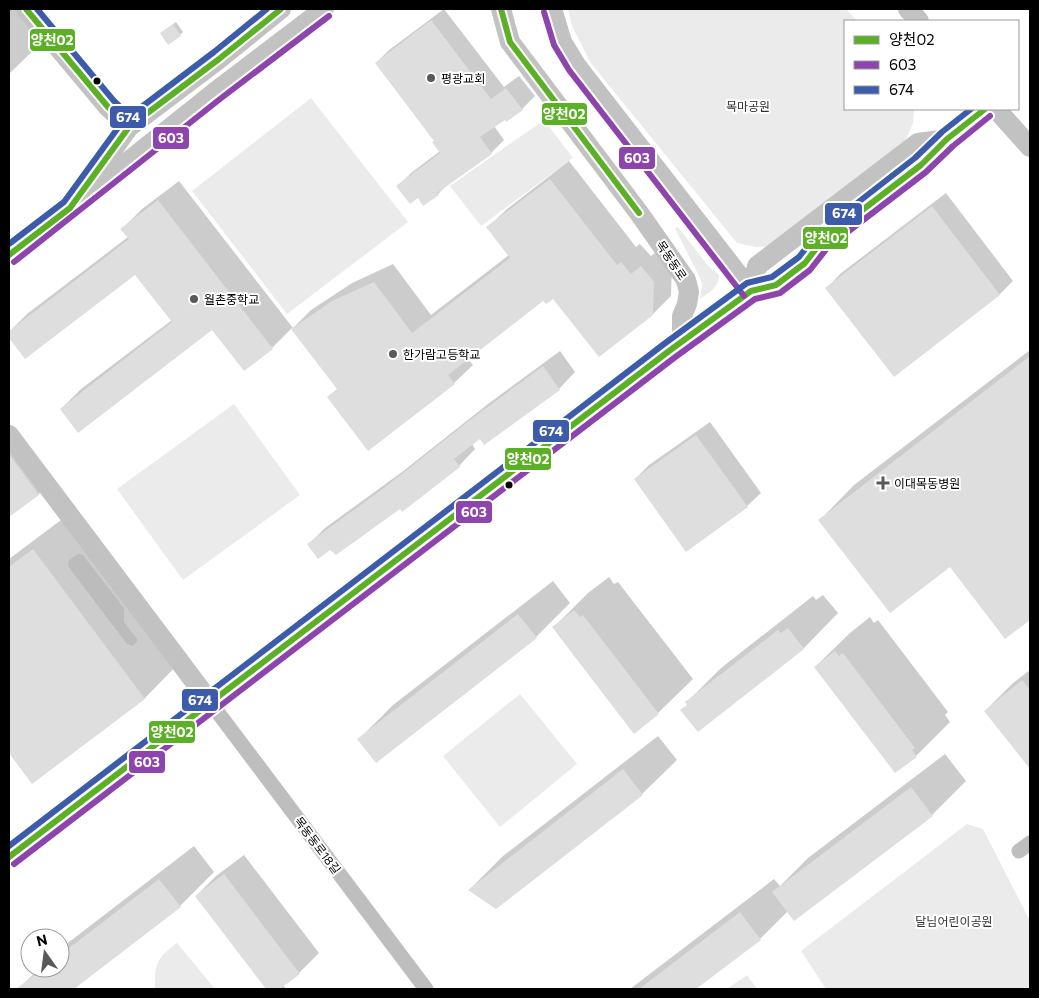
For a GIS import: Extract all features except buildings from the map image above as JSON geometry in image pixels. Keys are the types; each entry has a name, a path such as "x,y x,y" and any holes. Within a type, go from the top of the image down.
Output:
{"main road":[{"path":"26,9 108,107 129,127"},
{"path":"70,208 129,127 178,91 281,9"},
{"path":"9,255 215,92 324,9"},
{"name":"목동동로","path":"501,9 510,42 639,213 686,280 689,292 682,316 682,340"},
{"path":"552,9 562,42 576,65 751,291"},
{"path":"908,9 918,20"},
{"path":"9,857 682,340 751,291 776,285 805,262 822,241 921,165 947,139 984,110"},
{"path":"997,110 1030,147"},
{"path":"9,435 210,702"}],"street":[{"name":"목동동로18길","path":"210,702 426,989"}],"green space":[{"name":"목마공원","path":"568,9 846,9 856,20 844,20 844,110 914,110 913,123 902,148 774,246 756,247 737,243 590,62 572,26"},
{"path":"311,98 408,222 287,314 192,191"},
{"path":"544,120 573,158 481,226 450,186"},
{"path":"678,227 708,266 719,275 716,286 701,298 701,280 675,228"},
{"path":"234,404 300,495 183,580 117,489"},
{"path":"78,554 83,555 124,608 124,622 137,639 137,642 132,646 127,644 68,566 69,560"},
{"path":"520,694 577,764 500,827 443,756"},
{"name":"달님어린이공원","path":"967,824 983,829 1030,921 1030,989 826,989 801,951"},
{"path":"177,943 215,989 155,989 155,974 158,962"},
{"path":"747,975 757,989 727,989"}],"transit line":[{"name":"양천02","path":"26,9 108,107 129,127"},
{"name":"674","path":"37,9 114,101 135,121"},
{"name":"674","path":"9,244 64,202 123,121 267,9"},
{"name":"양천02","path":"9,255 70,208 129,127 281,9"},
{"name":"양천02","path":"501,9 510,42 639,213"},
{"name":"603","path":"544,12 554,45 569,70 744,296"},
{"name":"603","path":"14,262 220,99 329,16"},
{"name":"674","path":"9,846 664,344 747,283 772,277 799,257 816,235 915,158 942,132 970,110"},
{"name":"양천02","path":"9,857 669,351 751,291 776,285 805,263 822,241 921,165 947,139 984,110"},
{"name":"603","path":"14,864 674,358 755,299 780,293 810,270 828,247 926,172 953,146 990,116"}],"place":[{"name":"평광교회","path":"431,78"},
{"name":"월촌중학교","path":"194,299"},
{"name":"한가람고등학교","path":"393,354"},
{"name":"이대목동병원","path":"883,483"}]}
